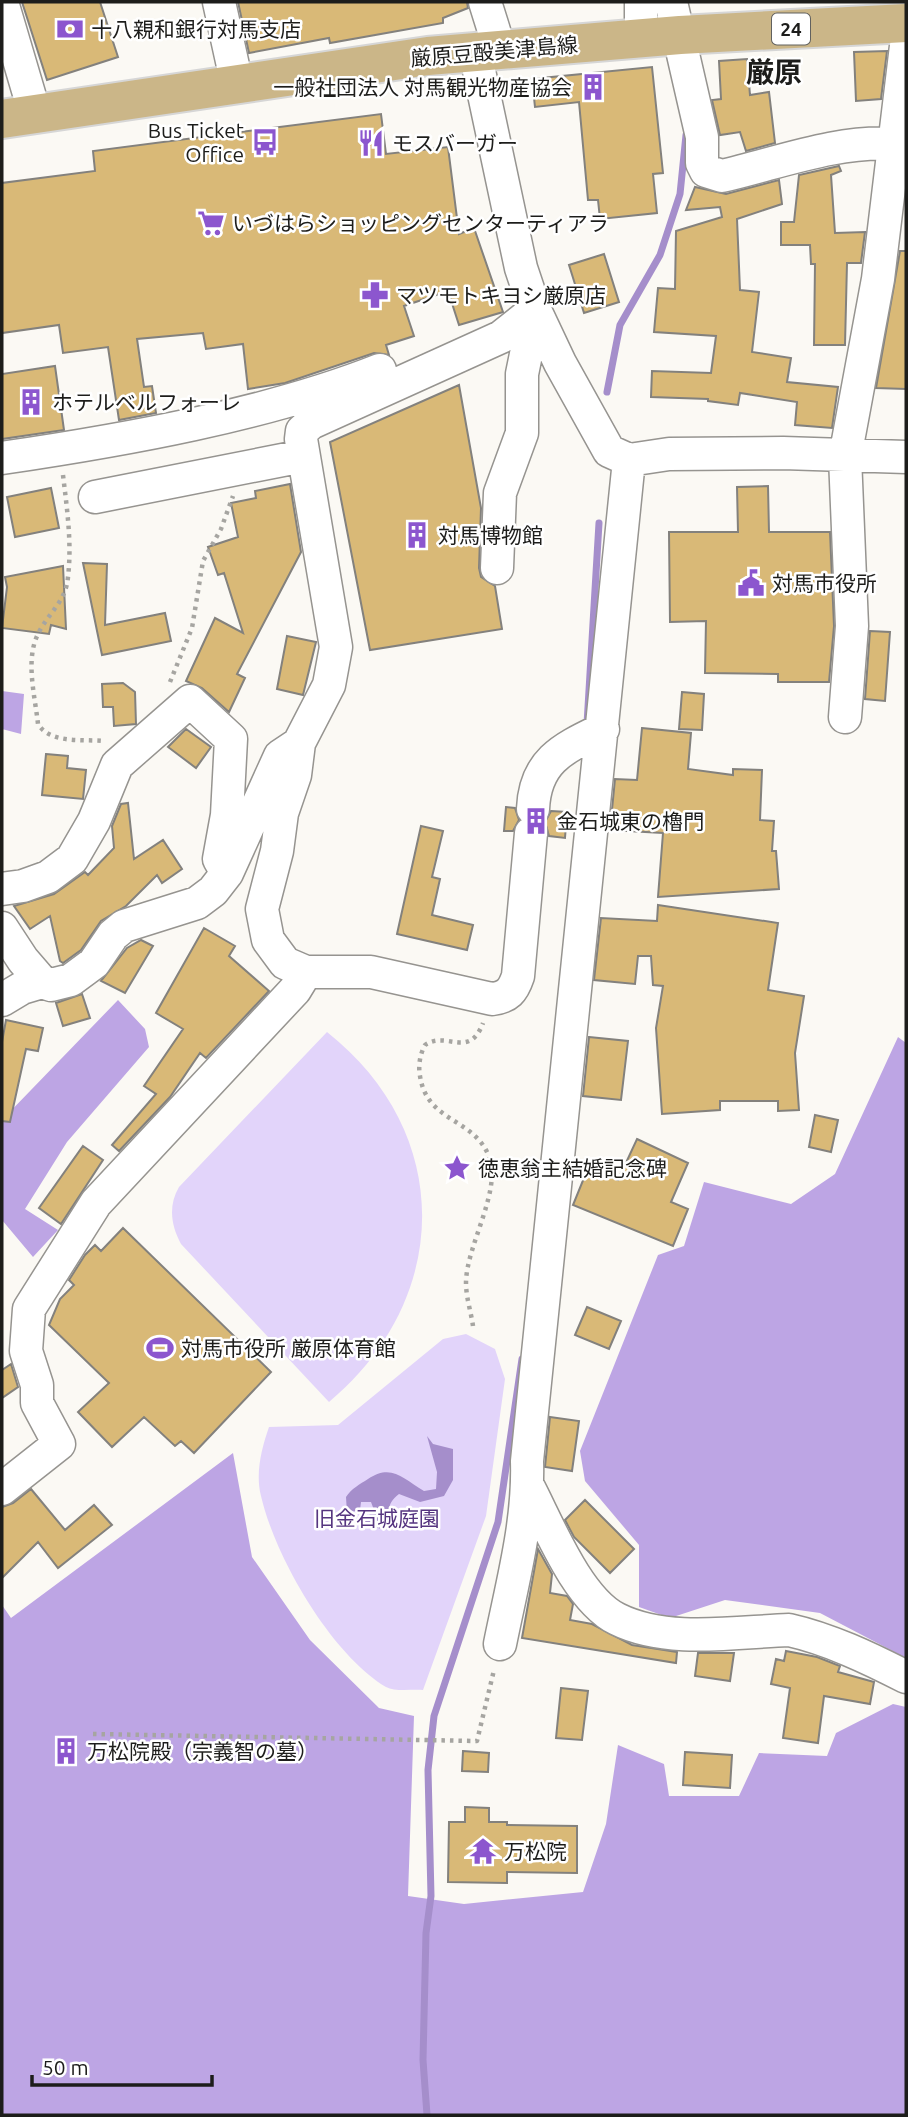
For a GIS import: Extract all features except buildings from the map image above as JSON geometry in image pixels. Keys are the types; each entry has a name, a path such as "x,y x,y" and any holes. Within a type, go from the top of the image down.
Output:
{"main road":[{"name":"厳原豆酘美津島線","path":"19,117 661,25 827,15 906,23"}],"street":[{"path":"2,2 19,117"},
{"path":"219,2 237,84"},
{"path":"485,2 488,51 511,229 535,310 593,428 608,451 629,460 682,454 783,453 906,457"},
{"path":"661,25 702,137 702,163 706,172 722,176 838,146 868,142 897,164"},
{"path":"845,717 852,626 845,457 897,164 906,46"},
{"path":"2,458 59,450 246,412 343,385 535,310"},
{"path":"535,310 501,337 311,423 302,431 303,456 336,647 329,685 299,743 295,775 282,813 277,851 262,909 268,940 275,954 306,972 371,972 492,999 508,994 518,976 534,791 549,763 567,747 603,729"},
{"path":"497,568 500,494 522,433 522,374 535,310"},
{"path":"95,497 303,456"},
{"path":"500,1644 520,1546 528,1486 527,1461 629,460"},
{"path":"2,889 23,886 48,877 72,859 94,821 117,765 190,701 231,739 227,815 219,859 227,873"},
{"path":"4,944 42,982 51,985 71,981 94,963 113,935 124,926 197,903 213,891 227,873 280,757 299,743"},
{"path":"2,1489 60,1444 37,1404 37,1385 26,1351 29,1309 96,1203 295,990 306,972"},
{"path":"2,1000 22,988 42,982"},
{"path":"528,1486 579,1580 615,1618 669,1632 797,1632 873,1660 906,1677"}],"path":[{"path":"59,450 69,520 68,578 63,598 37,635 32,656 38,724 43,732 55,737 103,741 106,746"},
{"path":"167,687 192,628 202,561 221,529 245,468"},
{"path":"473,1326 466,1283 492,1177 489,1155 471,1133 429,1103 422,1088 419,1071 422,1051 430,1042 463,1044 478,1034 492,999"},
{"path":"93,1734 477,1741 500,1644"}],"green space":[{"path":"327,1032 369,1073 399,1118 416,1166 422,1216 416,1266 399,1315 369,1361 329,1402 181,1244 172,1216 173,1201 179,1187"},
{"name":"旧金石城庭園","path":"466,1334 495,1349 505,1379 486,1516 423,1690 394,1689 386,1687 365,1672 345,1652 308,1602 292,1575 268,1520 261,1496 259,1469 262,1452 269,1427 338,1425 443,1339"}],"shaded area":[{"path":"2,691 24,694 21,734 2,729"},
{"path":"118,1000 145,1029 149,1047 67,1142 25,1209 58,1230 33,1257 2,1220 2,1120"},
{"path":"898,1037 906,1043 906,1658 820,1613 725,1600 670,1618 639,1607 639,1545 585,1481 580,1451 658,1255 684,1246 704,1182 791,1204 835,1174"},
{"path":"427,1436 433,1444 453,1449 453,1480 444,1496 420,1502 399,1494 389,1508 393,1525 384,1530 363,1523 360,1517 368,1516 374,1510 371,1502 361,1502 360,1510 347,1513 348,1494 376,1474 397,1474 424,1491 436,1489 437,1472"},
{"path":"233,1453 252,1557 310,1640 379,1708 414,1716 408,1896 464,1904 583,1892 606,1824 618,1745 664,1764 669,1796 739,1796 759,1753 827,1756 836,1733 893,1704 906,1707 906,2115 2,2115 2,1605 11,1618"}],"waterway":[{"path":"607,392 620,325 660,255 680,194 686,135"},
{"path":"587,724 599,523"},
{"path":"427,2115 423,2060 426,1933 431,1896 428,1770 434,1716 498,1522 522,1359"}],"place":[{"name":"十八親和銀行対馬支店","path":"70,29"},
{"name":"一般社団法人 対馬観光物産協会","path":"593,87"},
{"name":"Bus Ticket Office","path":"265,142"},
{"name":"モスバーガー","path":"371,143"},
{"name":"いづはらショッピングセンターティアラ","path":"211,223"},
{"name":"マツモトキヨシ厳原店","path":"375,295"},
{"name":"ホテルベルフォーレ","path":"31,402"},
{"name":"対馬博物館","path":"417,535"},
{"name":"対馬市役所","path":"751,583"},
{"name":"金石城東の櫓門","path":"536,821"},
{"name":"徳恵翁主結婚記念碑","path":"457,1168"},
{"name":"対馬市役所 厳原体育館","path":"160,1348"},
{"name":"万松院殿（宗義智の墓）","path":"66,1751"},
{"name":"万松院","path":"483,1851"}],"district":[{"name":"厳原","path":"774,71"}]}
